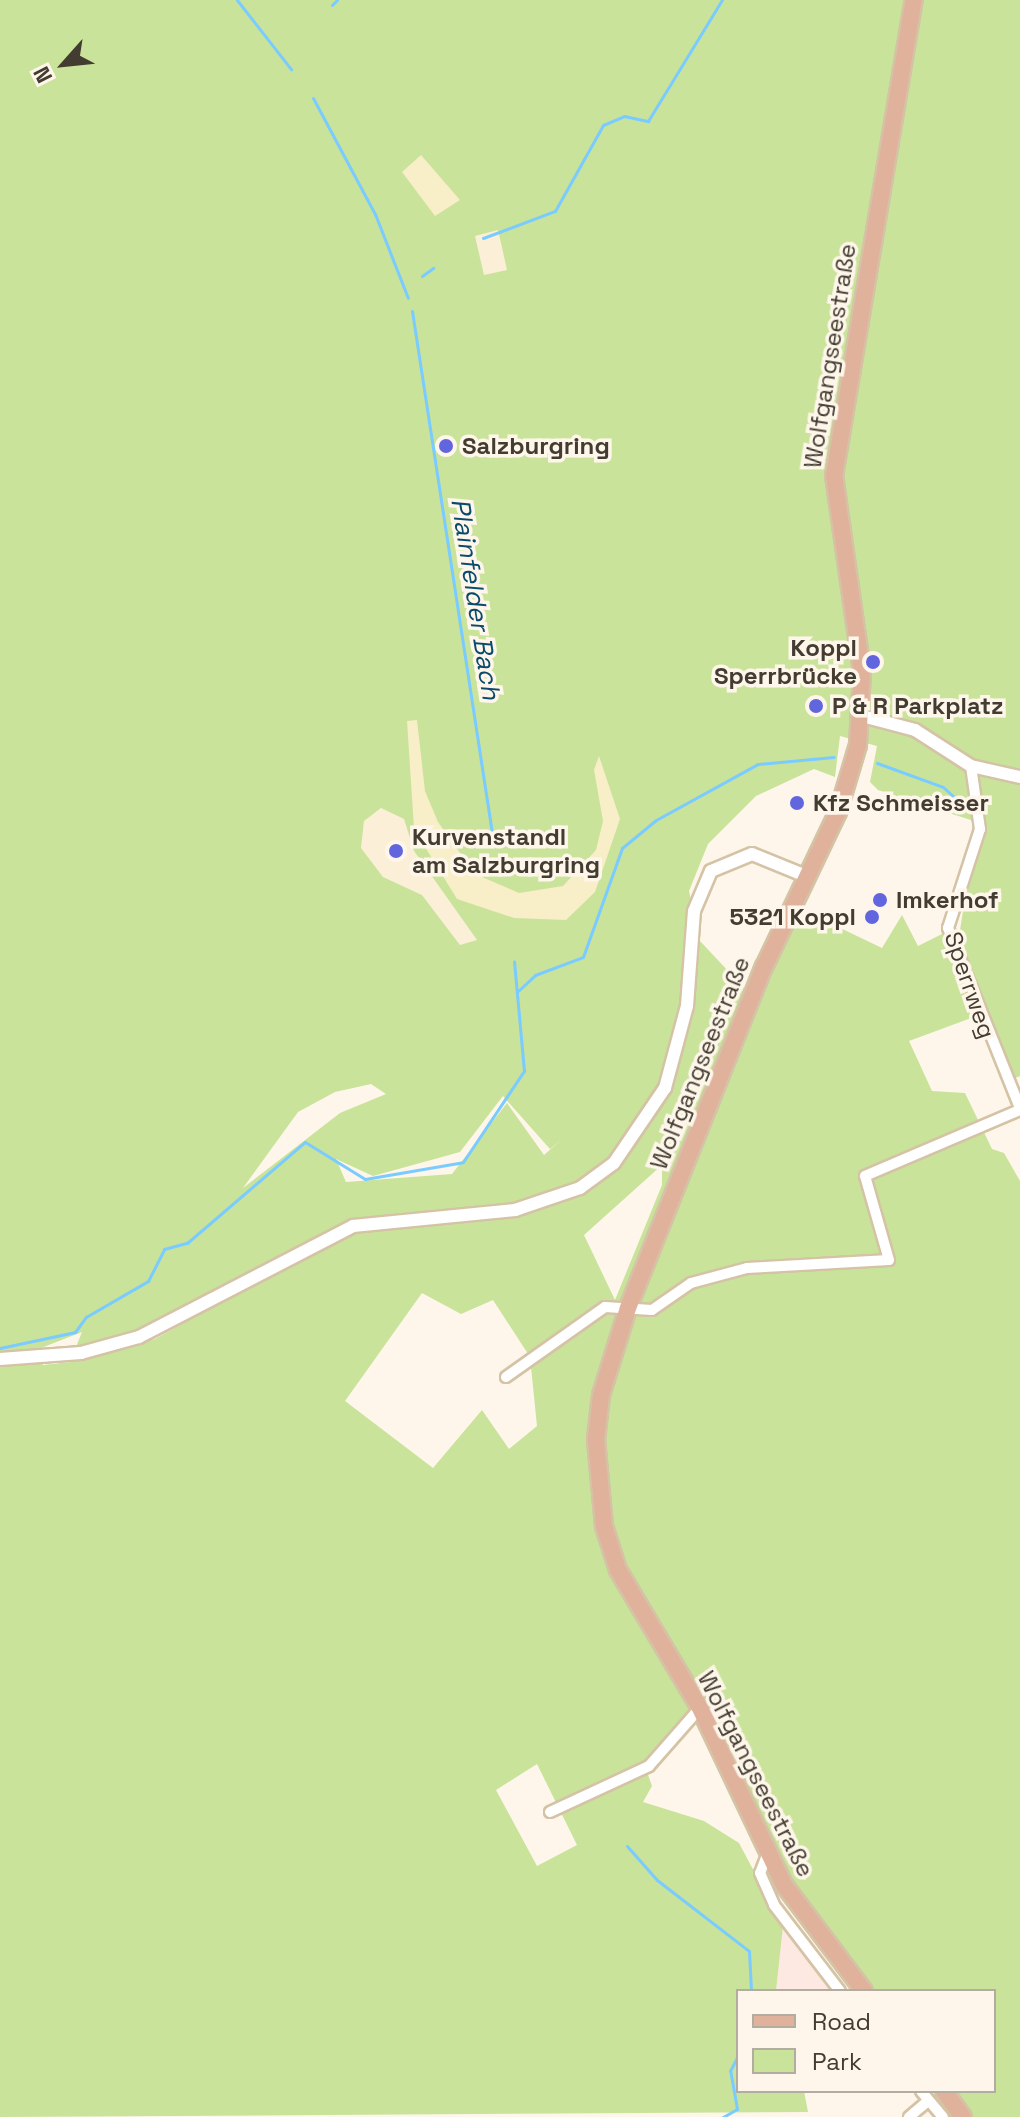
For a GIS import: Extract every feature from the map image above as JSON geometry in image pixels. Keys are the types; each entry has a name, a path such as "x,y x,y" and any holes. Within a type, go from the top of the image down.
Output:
{"main road":[{"name":"Wolfgangseestraße","path":"863,1989 767,1855 700,1708 639,1611 604,1526 596,1439 601,1395 628,1308 806,876 848,784 862,716 834,476 914,0"},
{"path":"945,2093 963,2117"}],"street":[{"path":"862,716 915,730 971,766 1020,777"},
{"name":"Sperrweg","path":"971,766 980,829 948,928 1020,1109"},
{"path":"0,1359 81,1353 139,1337 353,1226 515,1210 580,1188 614,1163 665,1088 687,1006 694,911 711,871 752,854 806,876"},
{"path":"506,1377 605,1307 652,1310 691,1283 747,1268 889,1260 865,1176 1020,1109"},
{"path":"550,1812 649,1766 700,1708"},
{"path":"767,1855 760,1873 774,1905 838,1989"},
{"path":"922,2093 943,2117"},
{"path":"909,2117 928,2101"}],"shaded area":[{"path":"498,230 507,270 484,275 475,235"},
{"path":"382,808 404,819 414,851 477,940 461,946 422,895 383,877 361,848 364,820"},
{"path":"793,1924 848,1989 776,1989 783,1926"}],"green space":[{"path":"0,0 1020,0 1020,1076 1008,1081 982,1014 909,1041 932,1091 965,1093 992,1149 1004,1153 1020,1181 1020,2117 954,2117 935,2093 996,2093 996,1989 871,1989 798,1894 694,1711 646,1769 652,1786 643,1802 704,1821 739,1843 783,1926 776,1989 736,1989 736,2093 804,2093 808,2112 0,2117","holes":["498,230 507,270 484,275 475,236","840,736 877,746 870,782 878,790 977,822 957,949 948,931 918,946 902,915 882,948 784,901 745,989 700,941 689,891 708,844 756,796 814,769 835,777","381,808 404,819 414,851 477,940 460,945 422,895 383,877 361,848 364,821","371,1084 386,1094 340,1113 243,1188 298,1112 335,1092","503,1096 550,1149 561,1140 544,1155 507,1103 452,1174 346,1182 336,1159 373,1176 460,1152","662,1165 662,1185 615,1300 584,1235","247,1288 155,1339 80,1360 168,1327","422,1293 461,1314 493,1300 530,1357 537,1426 509,1449 482,1410 433,1468 345,1401","82,1332 70,1362 43,1365 41,1348","537,1764 577,1845 537,1866 496,1790"]}],"sand":[{"path":"421,155 460,200 435,216 402,172"},
{"path":"417,720 425,791 438,822 475,874 519,893 563,886 596,850 603,821 594,770 599,756 620,819 595,892 566,920 514,918 457,899 414,829 407,721"}],"waterway":[{"name":"Plainfelder Bach","path":"237,0 291,69"},
{"path":"332,5 337,0"},
{"path":"483,238 555,211 603,125 624,116 648,121 722,0"},
{"name":"Plainfelder Bach","path":"313,98 375,214 408,298"},
{"path":"422,276 433,268"},
{"name":"Plainfelder Bach","path":"412,311 494,846"},
{"path":"518,991 535,975 583,957 622,848 656,820 758,764 834,757"},
{"path":"877,763 943,787 974,815"},
{"name":"Plainfelder Bach","path":"0,1348 75,1332 86,1317 148,1281 164,1249 187,1243 305,1142 365,1179 463,1162 524,1071 514,961"},
{"path":"627,1846 657,1880 749,1951 751,1989"},
{"path":"723,2117 737,2109 730,2071 736,2059"}],"place":[{"name":"Salzburgring","path":"446,446"},
{"name":"Koppl Sperrbrücke","path":"873,662"},
{"name":"P & R Parkplatz","path":"816,706"},
{"name":"Kfz Schmeisser","path":"797,803"},
{"name":"Kurvenstandl am Salzburgring","path":"396,851"},
{"name":"Imkerhof","path":"880,900"},
{"name":"5321 Koppl","path":"872,917"}]}
